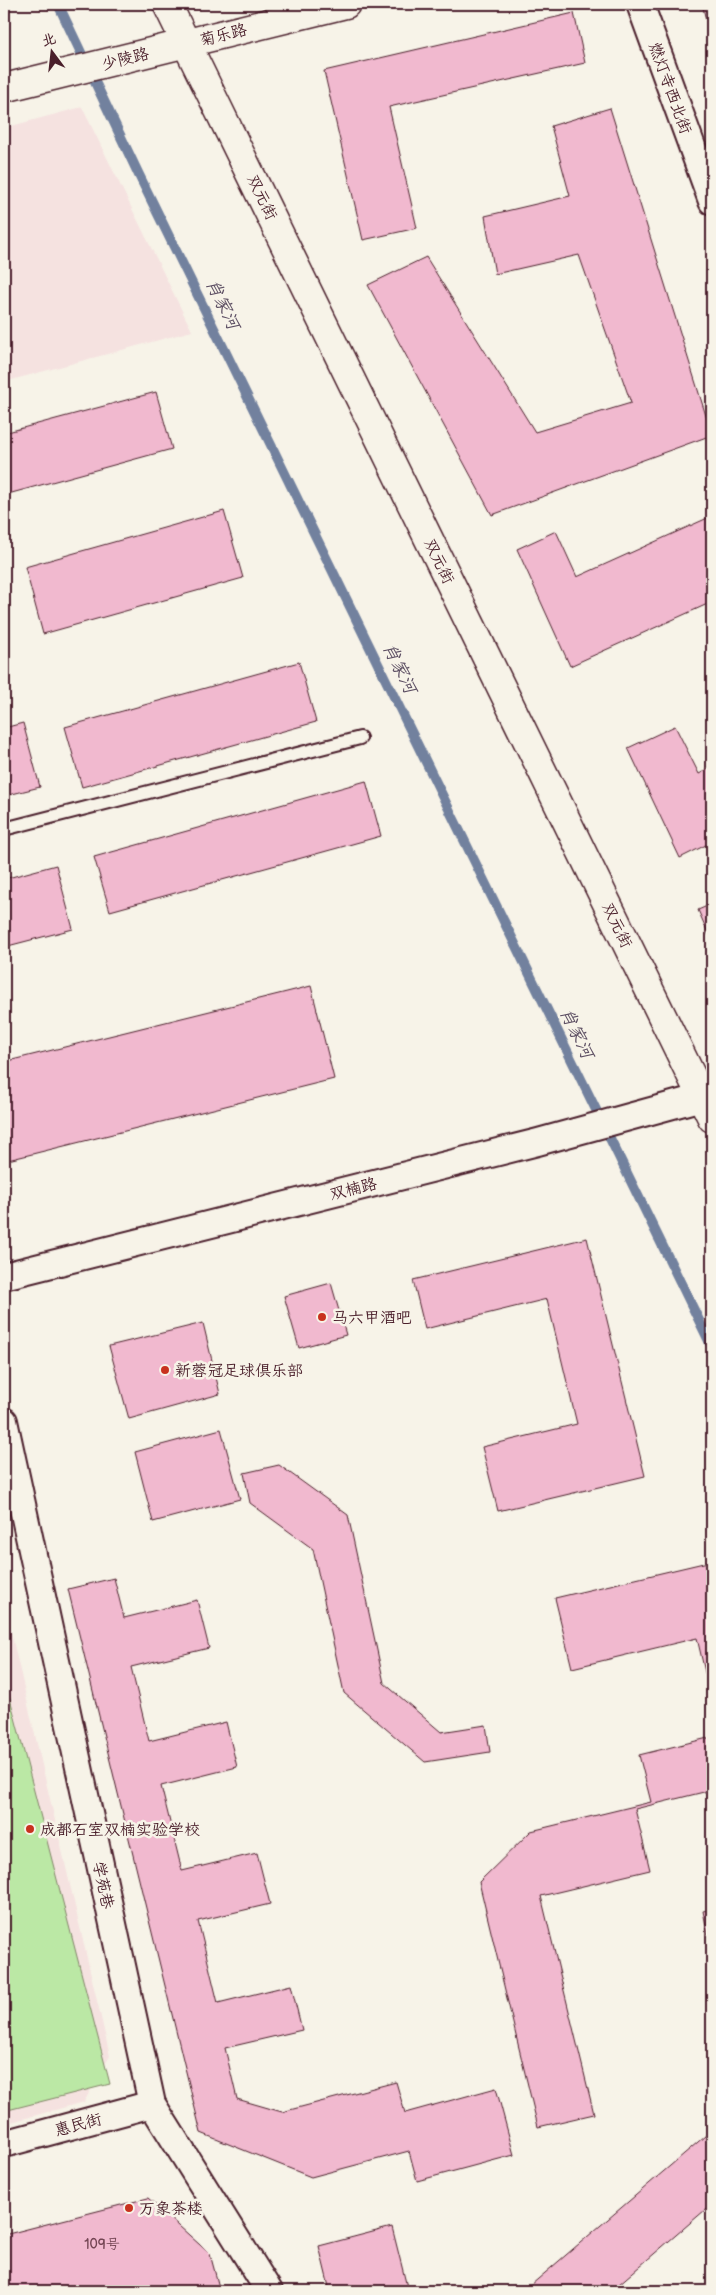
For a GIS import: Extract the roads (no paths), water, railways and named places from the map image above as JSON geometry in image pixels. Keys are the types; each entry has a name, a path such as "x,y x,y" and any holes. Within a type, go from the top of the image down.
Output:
{"main road":[{"name":"双元街","path":"167,4 707,1108"},
{"name":"菊乐路","path":"187,42 346,4"},
{"name":"少陵路","path":"4,88 187,42"}],"street":[{"name":"燃灯寺西北街","path":"640,4 712,201"},
{"name":"双楠路","path":"4,1276 538,1142 640,1114 707,1108"},
{"name":"学苑巷","path":"4,1421 152,2104 269,2291"},
{"name":"惠民街","path":"4,2144 152,2104"}],"lane":[{"path":"4,829 360,738"}],"waterway":[{"name":"肖家河","path":"58,4 139,175 712,1347"}],"place":[{"name":"马六甲酒吧","path":"322,1317"},
{"name":"新蓉冠足球俱乐部","path":"165,1370"},
{"name":"成都石室双楠实验学校","path":"30,1829"},
{"name":"万象茶楼","path":"129,2208"}]}
